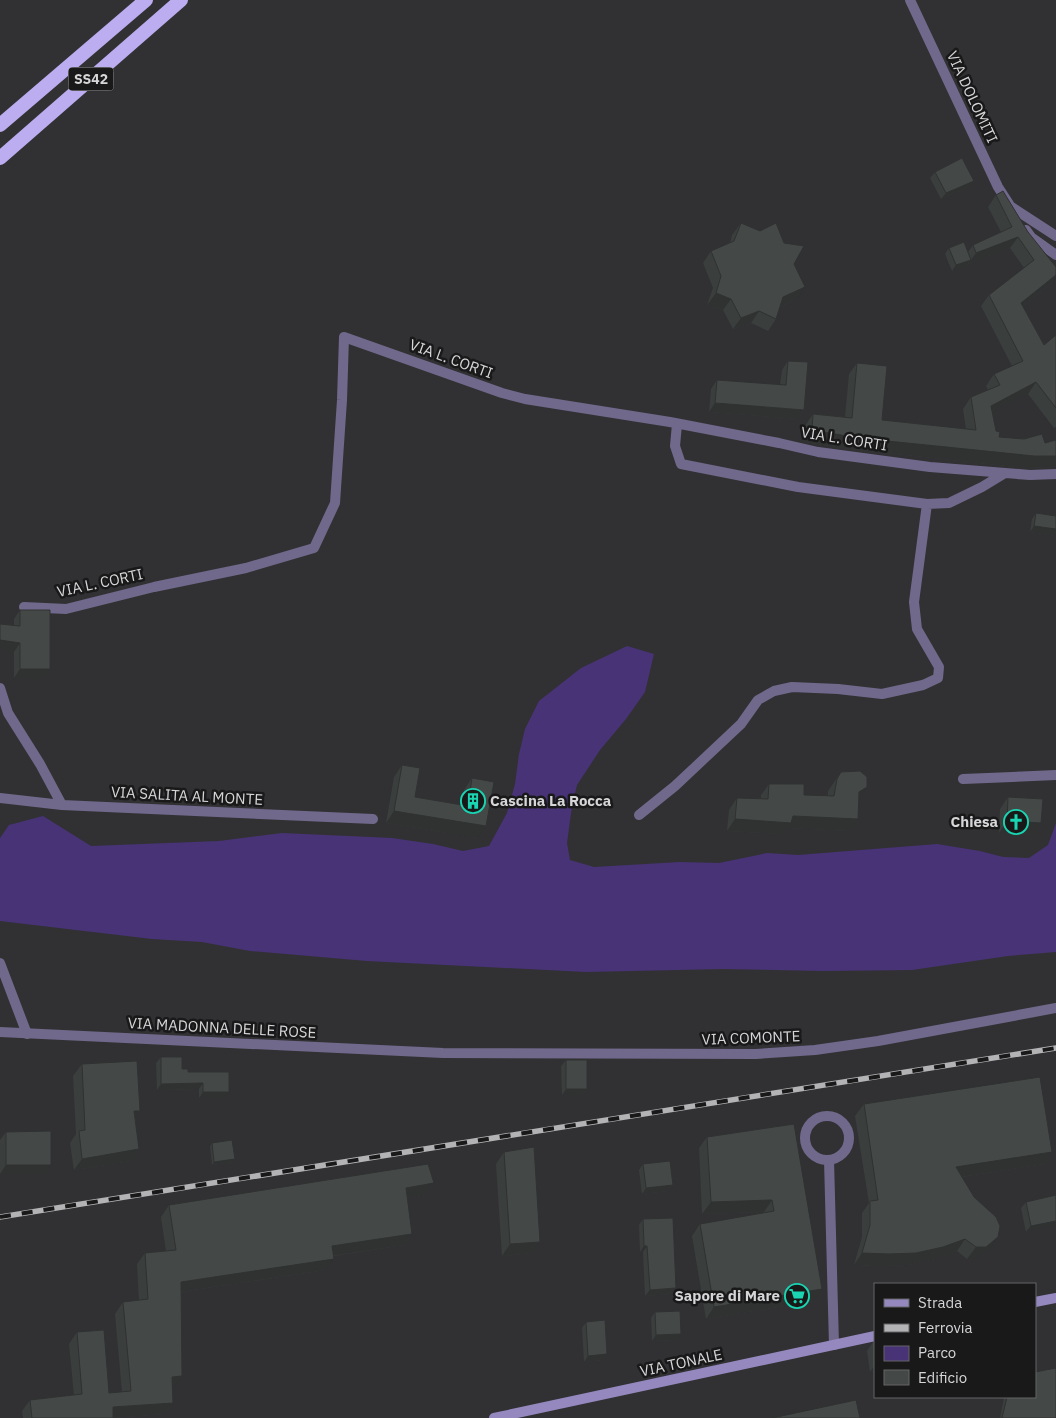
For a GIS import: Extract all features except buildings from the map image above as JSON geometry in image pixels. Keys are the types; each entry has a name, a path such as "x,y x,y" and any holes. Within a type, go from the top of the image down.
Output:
{"highway":[{"name":"SS42","path":"0,125 146,0"},
{"name":"SS42","path":"0,158 181,0"}],"main road":[{"path":"1036,1302 1056,1298"},
{"name":"VIA TONALE","path":"494,1418 874,1336"}],"street":[{"name":"VIA DOLOMITI","path":"910,0 998,187 1030,237 1056,255"},
{"path":"1010,206 1056,236"},
{"name":"VIA L. CORTI","path":"24,607 66,609 154,587 246,568 314,548 335,503 344,337 502,393 557,405 634,416 780,442 818,452 930,467 1030,475 1056,474"},
{"path":"677,424 675,446 681,464 798,487 927,504 949,503 1005,473"},
{"path":"639,815 675,786 741,724 758,700 774,691 792,687 838,689 882,694 923,685 938,678 939,667 917,629 914,602 927,504"},
{"path":"0,688 8,713 40,764 62,805"},
{"path":"963,779 1056,775"},
{"name":"VIA SALITA AL MONTE","path":"0,798 62,805 374,819"},
{"path":"0,963 27,1034"},
{"name":"VIA COMONTE","path":"443,1053 756,1054 815,1050 878,1041 1056,1008"},
{"name":"VIA MADONNA DELLE ROSE","path":"0,1032 443,1053"},
{"path":"832,1115 843,1121 849,1133 848,1146 841,1156 829,1160 816,1158 807,1149 804,1136 809,1124 819,1116 832,1115"},
{"path":"829,1160 834,1345"}],"green space":[{"path":"627,646 654,654 645,692 626,719 600,750 577,785 567,843 570,860 594,867 680,862 719,863 767,853 798,855 937,844 1003,857 1029,858 1048,845 1056,823 1056,952 1008,956 912,970 723,969 586,972 367,961 250,951 202,942 152,939 0,921 0,838 9,825 43,816 91,846 219,841 282,833 392,838 463,851 489,846 507,813 515,784 525,729 539,701 581,668"}],"railway":[{"path":"0,1217 1056,1048"}],"place":[{"name":"Cascina La Rocca","path":"473,801"},
{"name":"Chiesa","path":"1016,822"},
{"name":"Sapore di Mare","path":"797,1296"}]}
